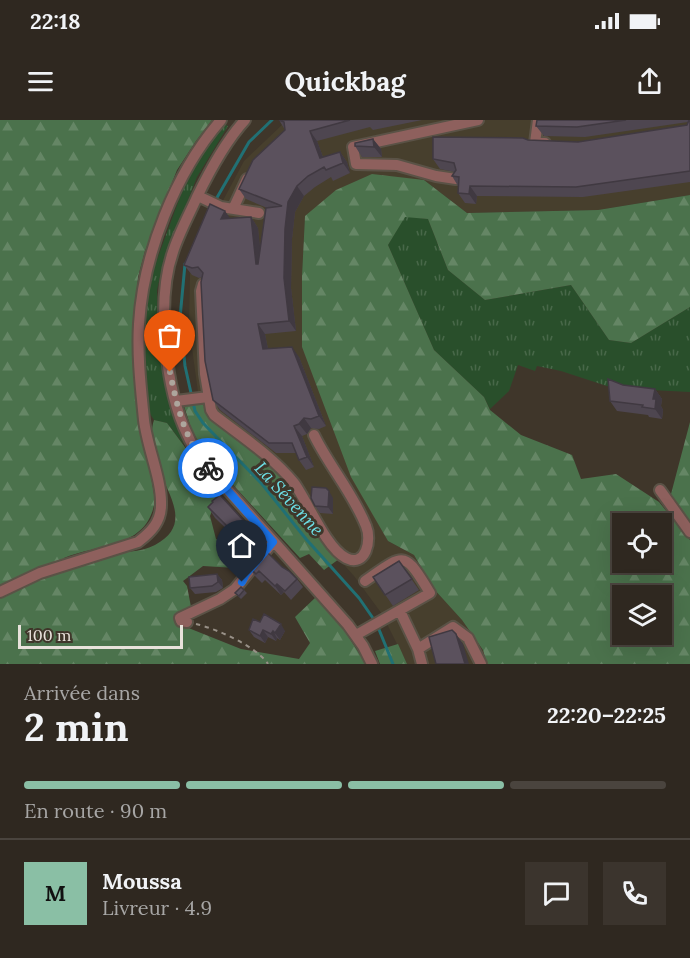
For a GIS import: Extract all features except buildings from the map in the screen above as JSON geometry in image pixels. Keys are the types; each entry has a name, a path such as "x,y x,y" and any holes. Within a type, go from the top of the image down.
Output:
{"street":[{"path":"0,592 39,573 138,542 158,522 161,494 148,447 141,376 139,325 144,282 154,244 183,176 202,142 221,120"},
{"path":"246,120 227,142 203,198 172,252 165,288 164,330 179,400 187,434 204,463 356,635 372,664"},
{"path":"456,179 397,165 356,164 353,147 478,120"},
{"path":"538,120 535,143 555,143"},
{"path":"233,209 251,172"},
{"path":"203,198 221,207 259,213"},
{"path":"203,284 201,291 203,397 214,415 273,461 293,482 326,537 344,557 357,558 367,550 370,541 368,533 350,492 326,460 314,435"},
{"path":"179,400 203,397"},
{"path":"660,490 690,532"},
{"path":"187,622 181,621 180,618 220,599 235,589 273,542"},
{"path":"356,635 430,592 410,561 403,559 394,560 365,581"},
{"path":"400,611 418,649 422,664"},
{"path":"418,649 453,627 468,638 481,664"}],"path":[{"path":"187,622 218,631 263,656 268,664"}],"shaded area":[{"path":"290,120 690,120 690,195 598,210 467,213 424,180 305,216 302,347 388,541 414,555 433,588 462,620 483,650 487,664 407,664 382,614 354,576 215,421 201,402 189,326 190,274 210,225 244,161"}],"green space":[{"path":"0,120 212,120 177,170 145,251 138,277 135,322 143,429 155,500 151,516 143,528 133,536 64,558 71,565 102,556 143,549 155,545 173,528 175,509 157,463 152,432 154,420 167,423 219,493 210,516 216,539 232,547 236,568 203,566 183,581 187,586 191,607 174,615 176,623 241,649 299,659 310,643 295,617 316,597 339,622 366,664 0,664"},
{"path":"224,124 228,126 197,177 163,264 157,290 159,355 172,413 184,445 167,423 154,420 149,412 143,335 148,284 188,175"},
{"path":"372,174 424,180 467,213 598,210 690,195 690,307 631,343 609,340 571,285 485,300 448,270 428,219 405,217 388,245 434,350 484,397 490,410 521,435 572,455 581,479 616,474 659,502 668,513 612,513 612,573 672,573 672,518 690,540 690,664 487,664 483,650 462,620 433,588 414,555 388,541 351,477 302,347 305,216 336,190"},
{"path":"405,216 428,219 448,270 485,300 571,285 609,340 631,343 690,307 690,392 613,388 561,371 537,366 535,371 518,365 509,391 490,409 484,397 434,350 388,245"},
{"path":"201,402 215,421 280,473 339,559 324,570 309,554 300,558 204,453 191,428 184,406"},
{"path":"690,422 690,523 671,494"},
{"path":"398,644 407,664 380,664 375,651"}],"waterway":[{"name":"La Sévenne","path":"215,201 249,142 272,120"},
{"name":"La Sévenne","path":"185,264 180,318 185,366 195,411 203,423 262,484 306,539 359,598 375,621"},
{"name":"La Sévenne","path":"378,627 393,664"}],"way so far":[{"path":"170,372 179,414 195,449 208,468"}],"route":[{"path":"208,468 273,542 242,582"}]}
